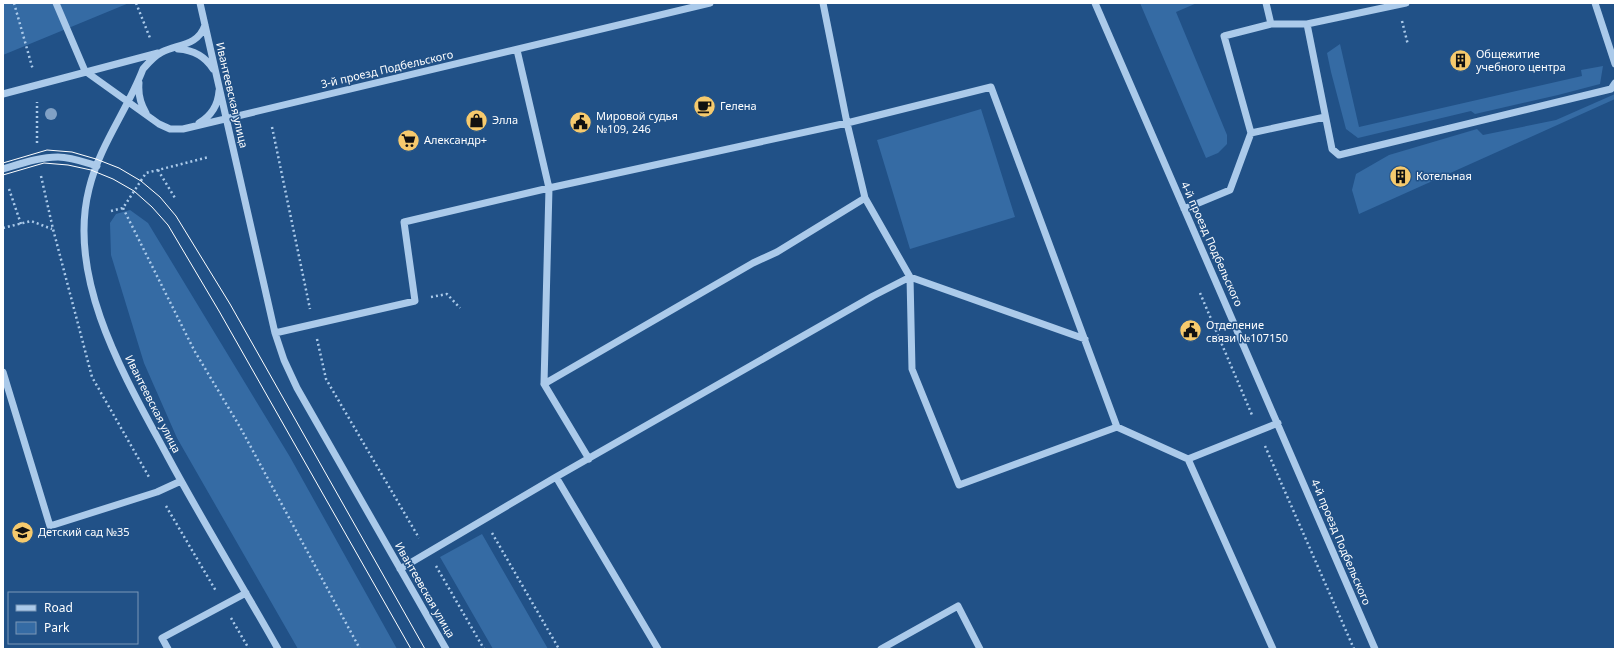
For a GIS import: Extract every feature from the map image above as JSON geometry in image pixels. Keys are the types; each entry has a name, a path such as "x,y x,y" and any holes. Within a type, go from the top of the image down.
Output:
{"street":[{"path":"56,3 85,71"},
{"name":"Ивантеевская улица","path":"200,3 276,333 284,360 297,388 446,649"},
{"name":"3-й проезд Подбельского","path":"85,71 159,124 170,129 183,129 710,3"},
{"path":"824,3 847,123 865,198 910,278 912,369 959,485 1117,427 1188,459 1273,649"},
{"name":"4-й проезд Подбельского","path":"1095,3 1375,649"},
{"path":"1266,3 1271,24"},
{"path":"1184,209 1230,190 1251,133 1224,36 1271,24 1307,24 1406,3"},
{"path":"1595,3 1615,64"},
{"path":"1307,24 1332,149 1339,155 1612,89 1615,83"},
{"name":"Ивантеевская улица","path":"205,25 202,33 195,39 174,49 162,52 152,59 144,69 97,166 89,189 84,219 86,258 98,310 125,378 181,481 278,649"},
{"path":"174,49 187,49 199,54 209,62 216,73"},
{"path":"518,50 549,188 544,384 589,459"},
{"path":"3,94 85,71 162,52"},
{"path":"139,80 138,93 142,105 149,116"},
{"path":"195,126 206,119 214,109 218,97 219,85"},
{"path":"276,333 415,300 404,222 549,188 847,123 991,87 1117,427"},
{"path":"1251,133 1326,117"},
{"path":"3,169 37,160 58,157 78,160 97,166"},
{"path":"544,384 753,263 777,252 865,198"},
{"path":"400,569 556,477 873,296 910,278 1084,339"},
{"path":"3,372 50,526 157,492 181,481"},
{"path":"1188,459 1278,423"},
{"path":"556,477 658,649"},
{"path":"168,649 162,638 246,593"},
{"path":"881,649 958,606 980,649"}],"path":[{"path":"14,3 37,84"},
{"path":"136,3 150,38"},
{"path":"1404,27 1408,45"},
{"path":"272,127 326,379 484,649"},
{"path":"111,211 123,208 146,173 210,157"},
{"path":"158,170 175,198"},
{"path":"10,189 21,224"},
{"path":"123,208 194,350 240,427 360,649"},
{"path":"3,228 30,221 53,229"},
{"path":"447,294 460,308"},
{"path":"157,492 249,649"},
{"path":"484,519 559,649"}],"green space":[{"path":"3,3 129,3 3,55"},
{"path":"1140,3 1197,3 1176,12 1227,135 1227,144 1218,153 1206,158"},
{"path":"1340,44 1359,127 1582,76 1581,70 1603,66 1600,84 1475,114 1471,111 1358,138 1346,129 1327,53"},
{"path":"1615,94 1615,99 1359,214 1352,190 1356,174 1389,155 1477,129 1483,135 1556,120"},
{"path":"981,109 1015,217 910,249 877,140"},
{"path":"130,210 148,223 290,457 397,649 298,649 177,438 144,363 111,255 110,223 116,214"},
{"path":"482,534 548,649 493,649 440,557"}],"tram line":[{"path":"3,163 47,150 72,152 119,168 141,181 160,197 176,216 230,304 425,649"},
{"path":"3,175 44,163 68,165 91,170 113,179 134,191 152,207 168,225 219,311 411,649"}],"place":[{"name":"Общежитие учебного центра","path":"1461,60"},
{"name":"Гелена","path":"705,106"},
{"name":"Элла","path":"476,120"},
{"name":"Мировой судья №109, 246","path":"581,122"},
{"name":"Александр+","path":"408,140"},
{"name":"Котельная","path":"1400,176"},
{"name":"Отделение связи №107150","path":"1190,331"},
{"name":"Детский сад №35","path":"22,532"}]}
